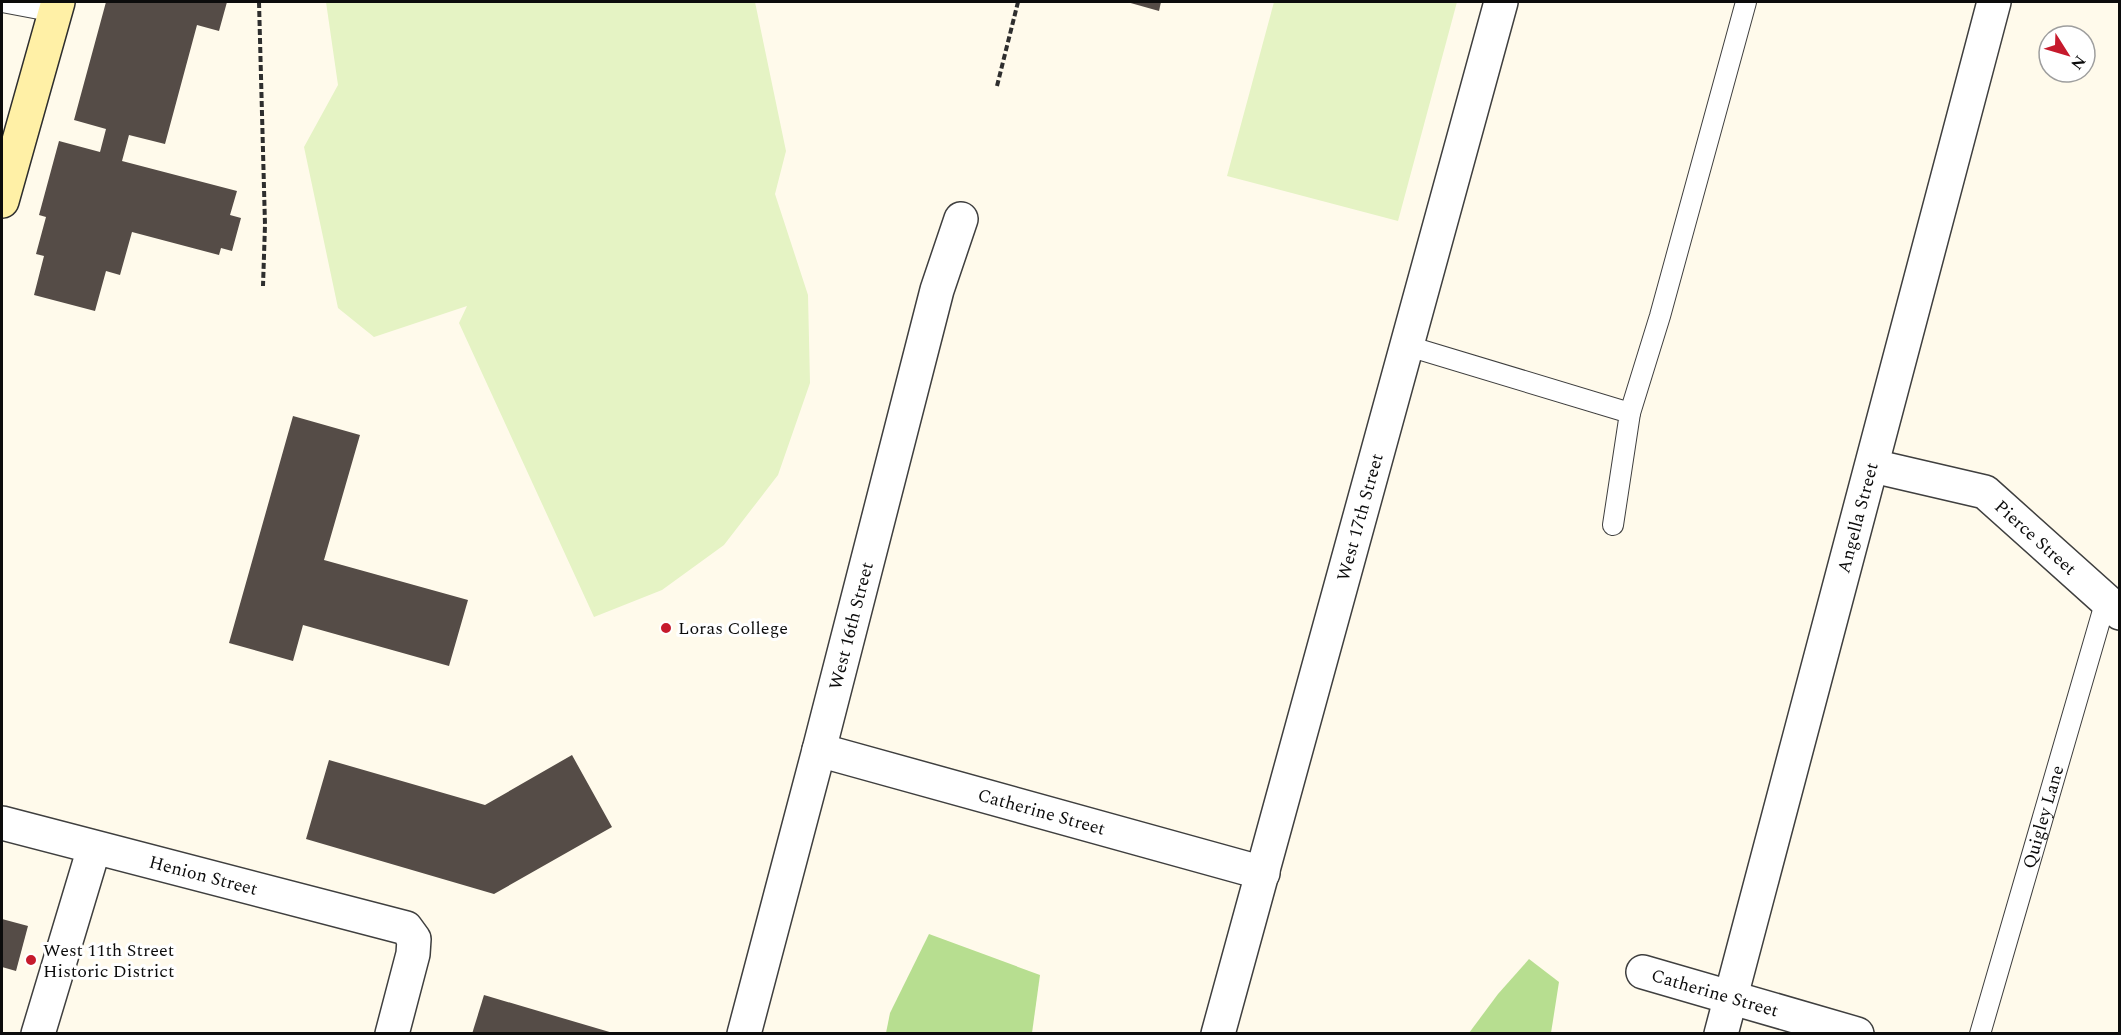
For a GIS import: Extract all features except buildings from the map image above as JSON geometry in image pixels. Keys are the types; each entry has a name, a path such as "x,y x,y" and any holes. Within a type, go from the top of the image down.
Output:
{"main road":[{"path":"2,201 57,7"}],"street":[{"name":"West 17th Street","path":"1218,1034 1501,2"},
{"name":"Angella Street","path":"1721,1034 1995,2"},
{"name":"West 16th Street","path":"744,1034 937,290 960,219"},
{"name":"Pierce Street","path":"1873,466 1985,492 2113,607"},
{"name":"Catherine Street","path":"819,750 1263,873"},
{"name":"Henion Street","path":"2,823 406,928 414,939 413,954 392,1034"},
{"path":"38,1034 94,848"},
{"name":"Catherine Street","path":"1643,972 1857,1034"}],"lane":[{"path":"2,2 57,7"},
{"path":"1613,525 1630,413 1660,316 1746,2"},
{"path":"1408,346 1630,413"},
{"name":"Quigley Lane","path":"1980,1034 2113,607"}],"path":[{"path":"259,2 265,225 263,286"},
{"path":"997,86 1018,2"}],"green space":[{"path":"326,2 755,2 786,151 775,194 808,295 810,383 778,475 724,545 662,590 594,617 459,323 467,306 374,337 338,308 304,147 338,85"},
{"path":"1274,2 1457,2 1398,221 1227,176"},
{"path":"929,934 1040,975 1032,1033 886,1033 890,1013"},
{"path":"1529,959 1559,982 1551,1033 1469,1033 1498,994"}],"place":[{"name":"Loras College","path":"666,628"},
{"name":"West 11th Street Historic District","path":"31,960"}]}
